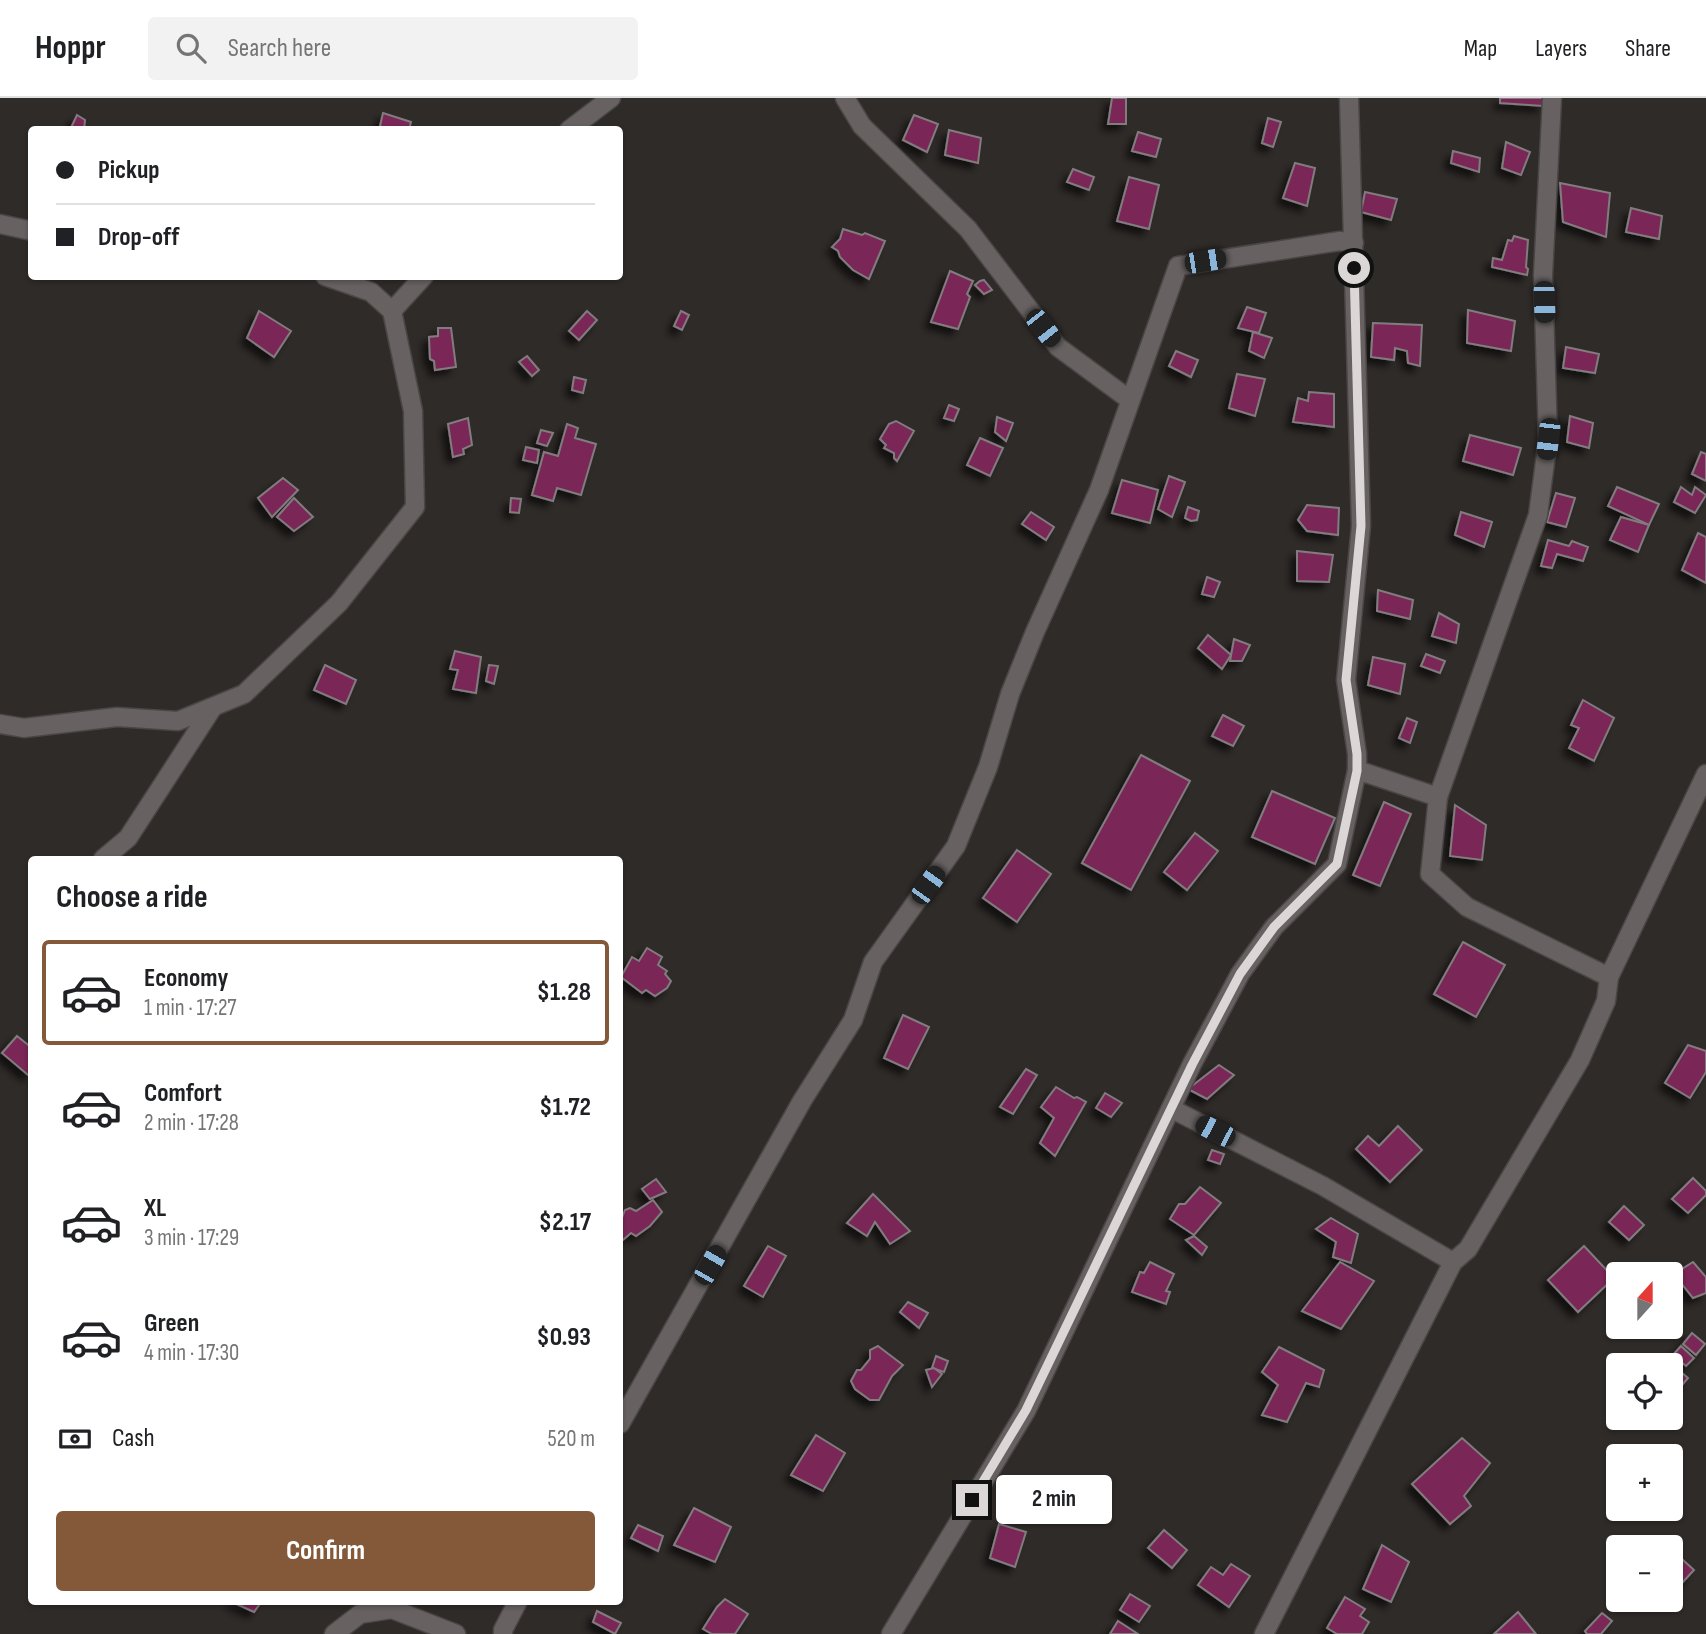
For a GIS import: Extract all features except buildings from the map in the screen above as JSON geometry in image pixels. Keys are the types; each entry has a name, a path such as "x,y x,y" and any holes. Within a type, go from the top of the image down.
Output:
{"street":[{"path":"574,126 611,98"},
{"path":"845,98 862,126 968,229 1058,347 1130,400"},
{"path":"891,1634 1026,1410 1192,1065 1240,974 1274,927 1337,864 1357,771 1346,680 1361,526 1349,98"},
{"path":"1552,98 1543,275 1548,439 1538,515 1438,797 1430,874 1467,906 1609,977"},
{"path":"0,224 28,230"},
{"path":"623,1418 802,1101 853,1020 873,962 956,846 988,767 1010,694 1099,490 1178,265 1340,241 1354,243"},
{"path":"0,724 24,727 117,718 178,721 244,694 339,603 415,507 413,411 391,311 371,292 336,280"},
{"path":"391,311 420,280"},
{"path":"107,856 128,838 214,707"},
{"path":"1357,771 1438,797"},
{"path":"1264,1634 1453,1262 1468,1249 1580,1060 1606,1001 1609,977 1706,774"},
{"path":"1172,1110 1323,1186 1453,1262"},
{"path":"502,1633 516,1605"},
{"path":"334,1634 360,1614 392,1608 456,1634"}],"route":[{"path":"972,1500 1026,1410 1192,1065 1240,974 1274,927 1337,864 1357,771 1346,680 1361,526 1354,268"}]}
